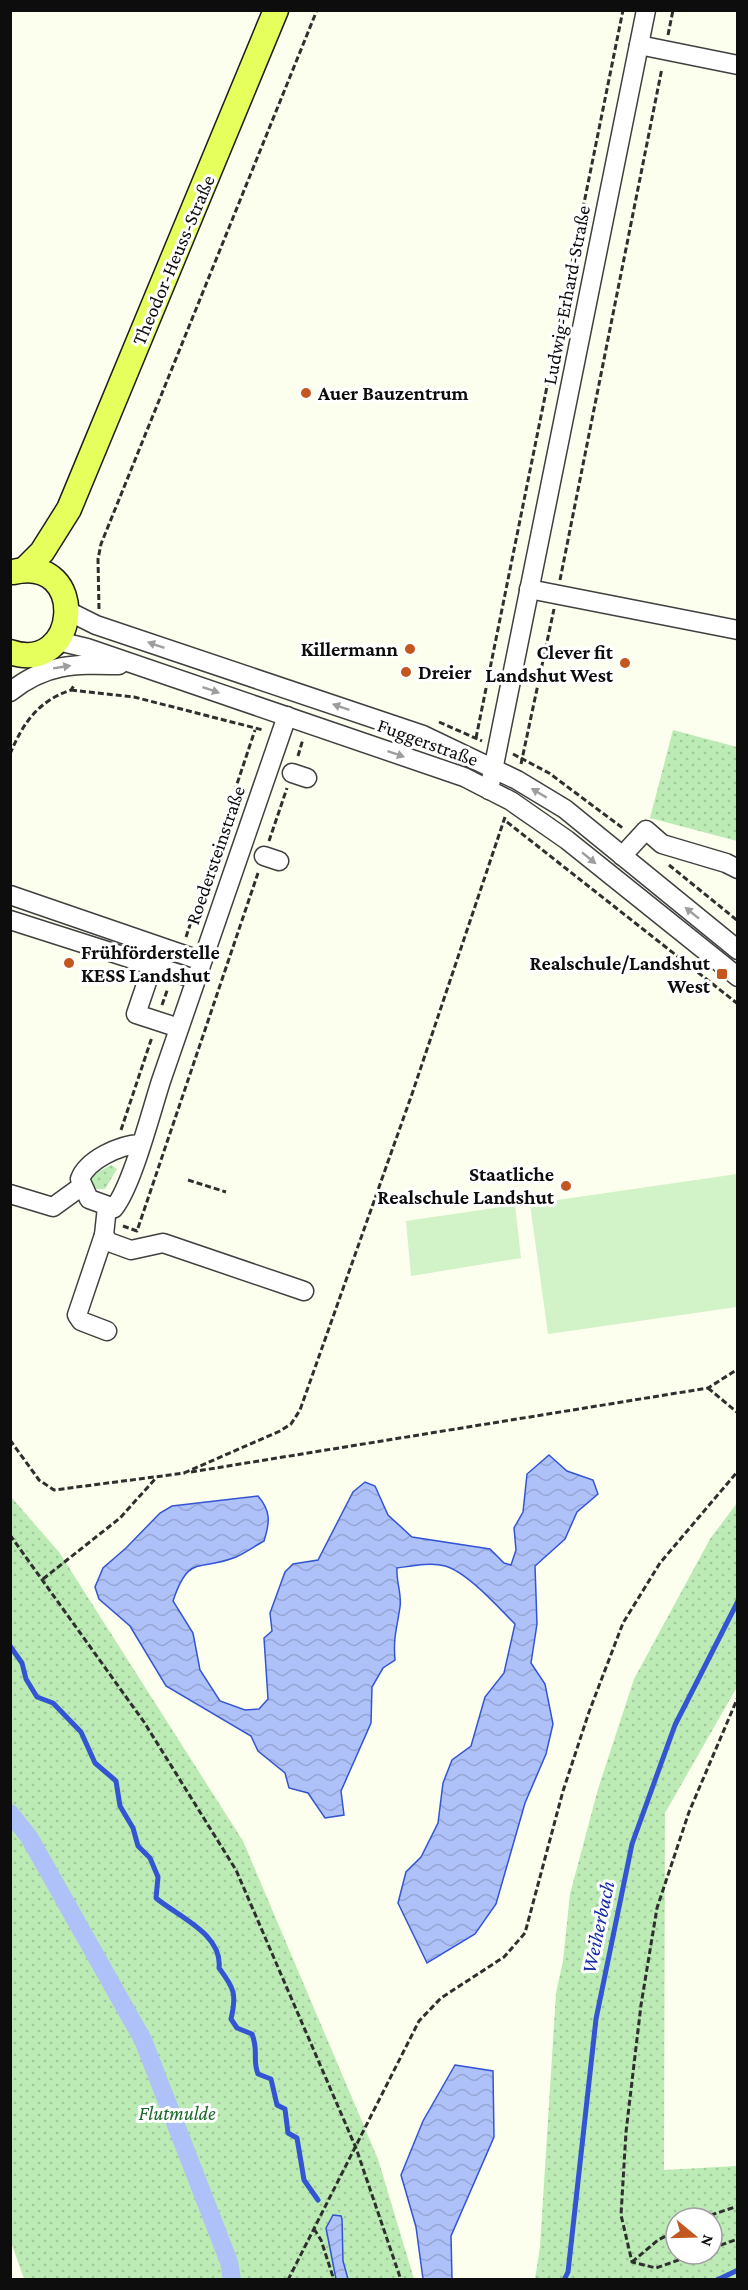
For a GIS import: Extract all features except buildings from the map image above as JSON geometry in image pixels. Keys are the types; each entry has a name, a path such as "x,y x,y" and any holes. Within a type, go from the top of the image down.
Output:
{"main road":[{"name":"Theodor-Heuss-Straße","path":"17,571 42,552 69,509 276,10"},
{"name":"Theodor-Heuss-Straße","path":"54,643 66,626 60,554 69,509"},
{"name":"Theodor-Heuss-Straße","path":"17,571 44,574 63,596"},
{"path":"16,660 46,650 54,643"}],"street":[{"name":"Ludwig-Erhard-Straße","path":"489,790 646,10"},
{"path":"639,45 738,65"},
{"path":"529,589 738,630"},
{"name":"Fuggerstraße","path":"63,596 72,613 96,625 423,735 493,768 565,809 738,950"},
{"name":"Fuggerstraße","path":"54,643 62,642 87,648 284,723 464,777 511,801 567,840 738,977"},
{"path":"10,692 27,678 45,670 82,664 136,665"},
{"name":"Roedersteinstraße","path":"107,1207 114,1208 121,1200 284,723"},
{"path":"622,856 646,830 662,844 726,863 738,869"},
{"path":"10,895 202,961"},
{"path":"10,920 195,979"},
{"path":"152,967 136,1014 179,1028"},
{"path":"107,1331 81,1322 77,1315 104,1235 107,1207 89,1199 80,1179 83,1171 92,1162 140,1144"},
{"path":"10,1194 53,1207 82,1186"},
{"path":"104,1235 109,1242 131,1250 163,1243 304,1291"}],"path":[{"path":"96,625 101,599 98,559 101,544 318,10"},
{"path":"476,738 623,10"},
{"path":"522,758 557,595 674,10"},
{"path":"71,690 82,664"},
{"path":"10,754 28,717 49,699 71,690 134,698 206,714 255,729 284,723 304,738 300,776 272,859 137,1231 121,1225"},
{"path":"495,813 738,1004"},
{"path":"184,1473 280,1431 291,1424 300,1410 412,1094 504,820"},
{"path":"188,1180 226,1192"},
{"path":"10,1440 39,1480 54,1490 184,1473 708,1388 738,1369"},
{"path":"708,1388 738,1413"},
{"path":"288,2280 356,2148 393,2067 419,2021 441,1998 504,1957 525,1933 563,1791 589,1712 623,1623 660,1563 738,1471"},
{"path":"44,1579 120,1518 157,1477"},
{"path":"10,1535 44,1579 144,1722 236,1870 356,2148 401,2280"},
{"path":"632,2262 621,2215 625,2144 640,2005 657,1908 689,1812 738,1697"},
{"path":"314,2229 321,2240 334,2280"},
{"path":"632,2262 664,2237"},
{"path":"632,2262 656,2268 664,2265"}],"green space":[{"path":"673,730 737,747 737,841 650,818"},
{"path":"111,1165 117,1169 105,1189 94,1189 90,1182 91,1176"},
{"path":"737,1174 737,1307 548,1334 530,1204"},
{"path":"515,1205 521,1258 411,1276 406,1221"},
{"name":"Flutmulde","path":"11,1497 59,1552 243,1841 378,2159 414,2279 24,2279 11,2242"},
{"path":"737,1503 737,1687 665,1813 664,2170 737,2166 737,2279 535,2279 540,2247 556,1993 563,1961 570,1894 598,1789 634,1679 710,1539"}],"water":[{"path":"549,1455 567,1471 593,1480 598,1494 577,1512 565,1539 535,1566 537,1624 531,1663 545,1684 553,1724 546,1754 525,1803 496,1904 475,1934 427,1963 398,1903 406,1872 421,1857 438,1823 443,1783 452,1760 471,1746 485,1697 504,1673 515,1624 482,1591 454,1570 434,1564 397,1568 400,1602 395,1639 395,1660 383,1668 372,1687 371,1723 341,1791 344,1815 325,1818 308,1793 289,1788 285,1773 258,1751 251,1736 166,1686 130,1626 99,1599 95,1587 103,1568 160,1513 172,1506 258,1496 268,1517 264,1541 236,1557 190,1570 184,1576 173,1601 193,1633 200,1670 220,1701 245,1710 259,1709 268,1699 264,1638 272,1631 270,1613 285,1572 293,1564 318,1560 353,1492 365,1482 375,1486 388,1515 412,1537 490,1549 504,1563 511,1565 516,1550 514,1528 523,1512 527,1474"},
{"path":"455,2065 493,2071 494,2137 451,2236 452,2279 423,2279 416,2227 401,2175 423,2121"},
{"path":"333,2215 341,2216 342,2219 343,2261 348,2279 336,2279 326,2228"}],"waterway":[{"name":"Weiherbach","path":"564,2280 568,2272 596,2019 632,1844 675,1725 738,1601"},
{"path":"10,1646 22,1663 26,1679 37,1697 53,1703 81,1732 95,1763 116,1781 120,1806 133,1828 138,1846 150,1858 158,1877 156,1898 197,1927 214,1945 219,1968 233,1992 234,2003 231,2019 237,2028 252,2034 258,2074 271,2079 277,2105 285,2109 288,2133 297,2138 304,2180 318,2200"},
{"name":"Flutmulde","path":"10,1813 29,1837 143,2040 229,2262 232,2280"},
{"path":"717,2280 738,2270"}],"place":[{"name":"Auer Bauzentrum","path":"306,393"},
{"name":"Killermann","path":"410,649"},
{"name":"Clever fit Landshut West","path":"625,663"},
{"name":"Dreier","path":"406,672"},
{"name":"Frühförderstelle KESS Landshut","path":"69,963"},
{"name":"Realschule/Landshut West","path":"722,974"},
{"name":"Staatliche Realschule Landshut","path":"566,1186"}]}
